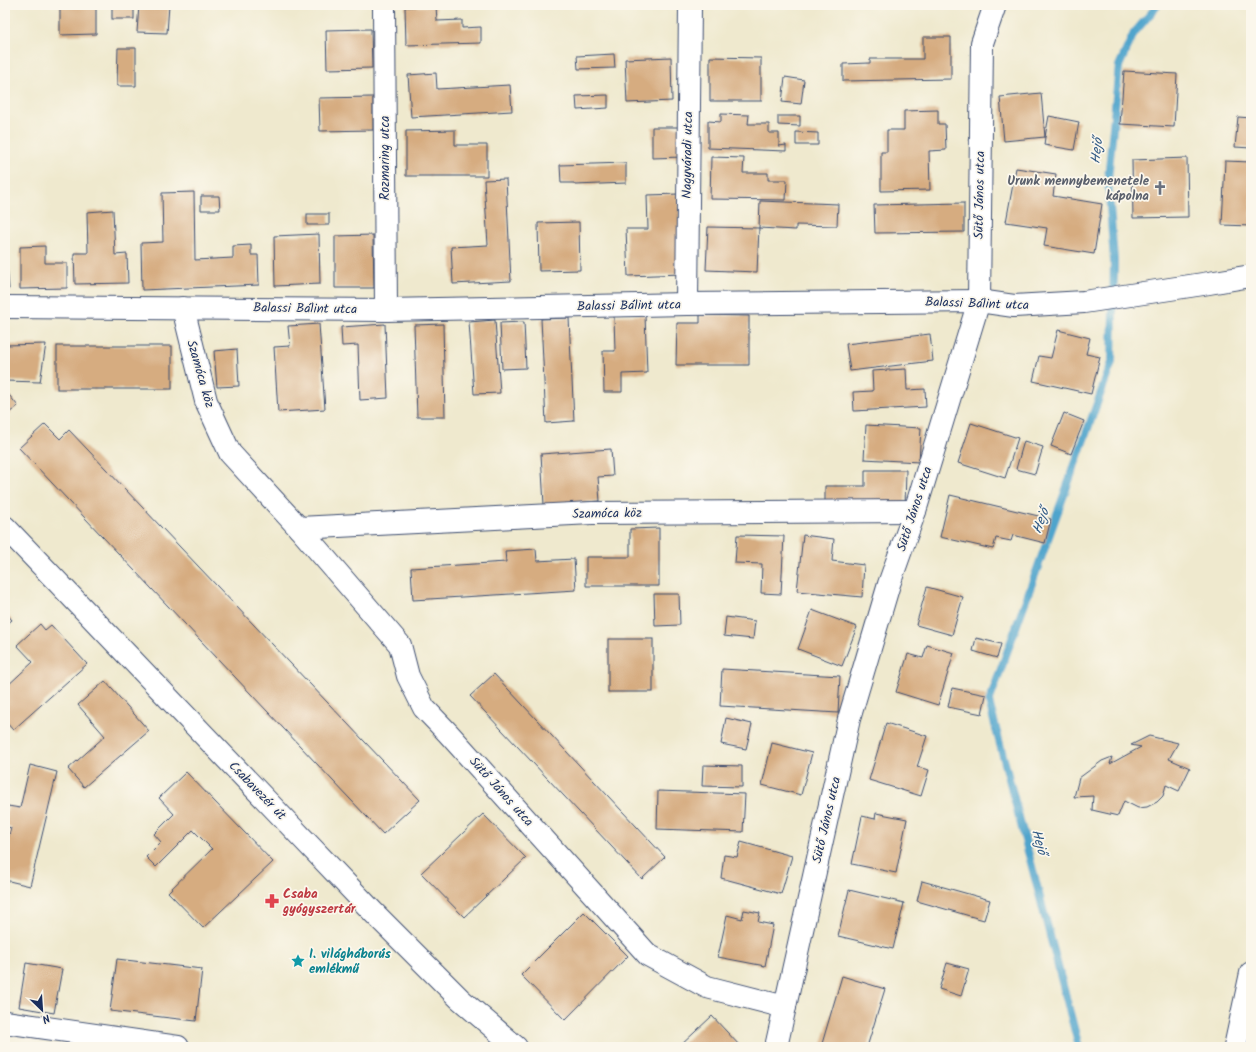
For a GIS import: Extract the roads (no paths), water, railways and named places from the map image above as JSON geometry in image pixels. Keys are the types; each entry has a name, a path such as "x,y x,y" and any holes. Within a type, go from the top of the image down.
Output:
{"street":[{"name":"Rozmaring utca","path":"384,5 386,310"},
{"name":"Nagyváradi utca","path":"687,304 690,5"},
{"name":"Sütő János utca","path":"776,1047 849,720 889,584 915,512 979,301 982,43 995,5"},
{"name":"Balassi Bálint utca","path":"5,307 386,310 687,304 979,301 1014,306 1084,302 1251,276"},
{"name":"Szamóca köz","path":"183,308 206,401 230,452 299,528 400,645 408,676 424,708 448,733"},
{"name":"Szamóca köz","path":"299,528 592,513 915,512"},
{"name":"Csabavezér út","path":"5,526 374,913 460,999 516,1047"},
{"name":"Sütő János utca","path":"448,733 648,955 708,987 785,1007"},
{"path":"1235,1047 1251,973"},
{"path":"5,1022 178,1047"}],"waterway":[{"name":"Hejő","path":"1079,1047 989,702 1112,362 1114,261 1108,179 1119,66 1134,33 1158,5"}],"place":[{"name":"Urunk mennybemenetele kápolna","path":"1160,188"},
{"name":"Csaba gyógyszertár","path":"272,901"},
{"name":"I. világháborús emlékmű","path":"298,961"}]}
